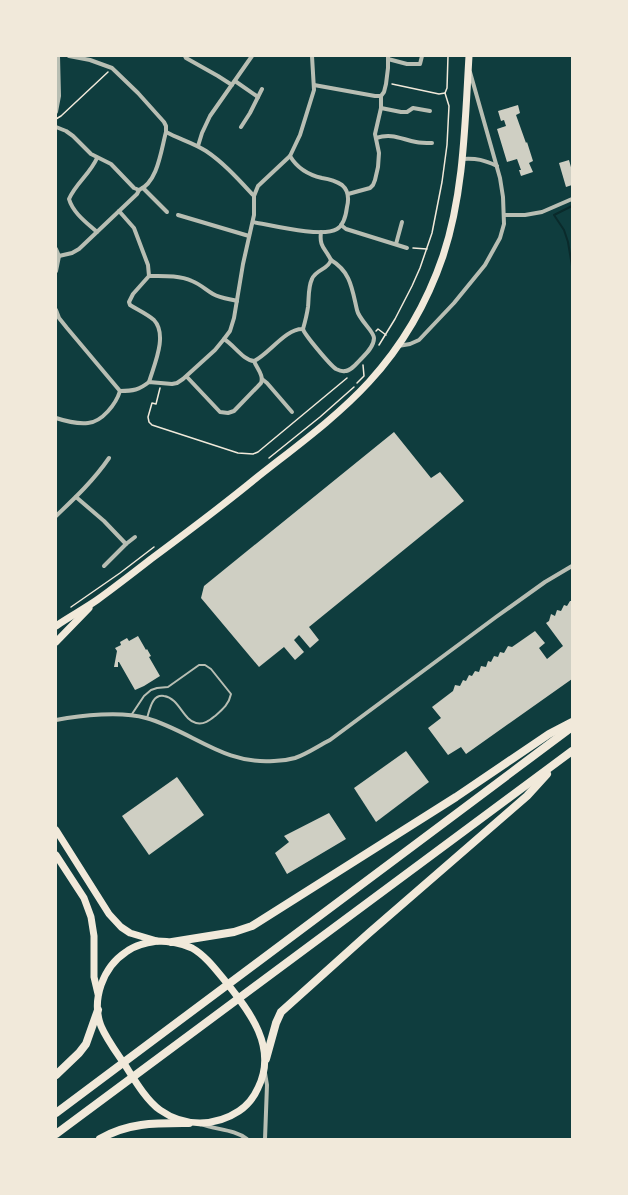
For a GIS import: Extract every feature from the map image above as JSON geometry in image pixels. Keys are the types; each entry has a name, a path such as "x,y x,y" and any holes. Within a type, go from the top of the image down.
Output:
{"highway":[{"path":"172,942 234,932 252,926 456,797 549,734 572,722"},
{"path":"56,1113 572,727"},
{"path":"56,1134 572,751"},
{"path":"266,1059 276,1023 281,1012 374,928 527,796 559,761"},
{"path":"56,1074 86,1044 98,1010"},
{"path":"100,1139 110,1133 130,1126 149,1123 189,1123"}],"main road":[{"path":"56,626 96,600 224,504 316,431 352,399 385,364 412,324 425,301 443,256 451,229 462,159 469,56"},
{"path":"56,642 72,627 96,600"},
{"path":"56,830 109,914 121,927 130,933 157,941 172,942 191,948 203,956 234,992 257,1026 264,1042 266,1059 261,1082 256,1093 245,1106 231,1116 222,1120 199,1124 189,1123 173,1118 160,1110 147,1097 108,1040 102,1027 98,1010 98,996 94,977 94,936 91,917 84,898 56,855"},
{"path":"98,996 106,972 116,960 126,951 138,945 157,941"}],"street":[{"path":"56,112 59,96 57,76 58,56"},
{"path":"59,256 72,253 79,249 137,194 155,174 166,132 164,122 138,93 112,68 90,60 69,56"},
{"path":"185,56 194,63 258,97"},
{"path":"198,146 210,116 252,56"},
{"path":"149,382 172,384 177,383 187,377 224,339 232,326 255,206 254,196 258,186 290,156 300,135 314,85 312,56"},
{"path":"348,194 365,190 373,185 379,158 376,128 381,108 381,96 384,92 386,84 388,58 407,64 420,64 422,56"},
{"path":"398,346 410,344 419,340 454,302 485,265 500,238 504,224 503,197 497,166 477,100 469,66"},
{"path":"314,85 381,96"},
{"path":"241,127 262,89"},
{"path":"381,108 401,112 408,112 413,108 430,111"},
{"path":"56,126 73,136 91,154 110,164 134,188 141,189 167,212"},
{"path":"166,132 198,146 217,159 254,196"},
{"path":"376,138 391,136 418,142 432,143"},
{"path":"252,222 321,232 338,229 341,225 348,203 348,194 341,184 304,171 293,161 290,156"},
{"path":"97,158 93,167 75,188 69,199 77,213 97,232"},
{"path":"462,159 473,158 483,160 497,166"},
{"path":"504,215 525,215 542,212 572,199"},
{"path":"119,211 134,228 148,265 149,276 133,294 129,302 130,305 154,320 159,330 160,339 149,382 134,390 120,391"},
{"path":"178,215 249,236"},
{"path":"396,244 402,222"},
{"path":"341,225 407,248"},
{"path":"321,232 320,240 322,246 331,260 342,267 352,287 359,317 373,333 374,337 373,343 368,351 356,364 344,372 336,369 330,363 305,334 303,329 308,309 310,283 312,277 317,272 326,268 330,264 331,260"},
{"path":"56,249 59,256 56,271"},
{"path":"149,276 179,277 191,280 199,284 211,294 237,301"},
{"path":"56,310 59,318 66,328 120,391"},
{"path":"254,362 261,358 288,334 297,329 303,329"},
{"path":"224,339 232,344 247,359 254,362 262,376 262,379 267,382 292,412"},
{"path":"187,377 220,412 228,413 234,411 262,379"},
{"path":"56,418 81,423 93,422 110,410 118,398 120,391"},
{"path":"56,516 98,473 109,458"},
{"path":"76,497 126,544"},
{"path":"104,566 135,537"},
{"path":"56,718 97,715 131,715 148,718 170,727 213,749 242,759 263,762 294,758 330,740 496,617 545,582 572,566"},
{"path":"264,1070 267,1085 264,1139"},
{"path":"199,1124 209,1128 236,1133 247,1139"}],"lane":[{"path":"131,715 144,696 151,690 168,687 199,665 205,665 211,669 231,694 226,707 210,720 202,724 191,721 168,696 161,696 152,702 148,718"}],"path":[{"path":"378,346 386,335 420,268 432,233 445,160 449,106 445,93 448,88 448,56"},
{"path":"56,119 112,68"},
{"path":"386,84 439,94 445,93"},
{"path":"407,248 427,249"},
{"path":"373,333 378,329 386,335"},
{"path":"267,460 320,417 355,386 364,376 363,362"},
{"path":"161,383 156,404 152,402 148,417 149,422 152,425 238,453 253,454 264,447 347,378"},
{"path":"68,609 120,573 154,547"}],"building":[{"path":"518,105 520,113 516,115 533,161 529,163 533,172 521,176 519,170 521,170 517,159 507,162 497,129 506,126 504,120 501,121 498,111"},
{"path":"569,160 572,171 572,185 566,187 559,163"},
{"path":"394,432 431,478 440,472 464,501 309,627 319,640 310,648 299,635 294,640 304,652 295,660 284,647 259,667 201,598 204,586"},
{"path":"570,601 572,601 572,679 466,754 461,747 448,755 428,728 441,718 432,707 453,691 455,685 460,686 463,680 466,681 469,675 472,676 475,671 479,672 481,666 486,667 488,661 491,662 494,656 498,657 500,652 504,653 508,646 512,647 535,631 545,643 539,648 547,659 563,646 546,623 549,621 551,614 555,616 557,610 561,611 564,605 567,606"},
{"path":"138,636 151,656 149,657 160,676 135,690 119,662 118,667 114,667 117,651 115,648 121,645 120,642 127,638 129,641"},
{"path":"406,751 429,782 376,822 354,788"},
{"path":"177,777 204,815 149,855 122,816"},
{"path":"329,813 346,839 287,874 275,853 289,842 284,836"}],"waterway":[{"path":"572,206 554,215 564,230 568,242 572,266"}]}
